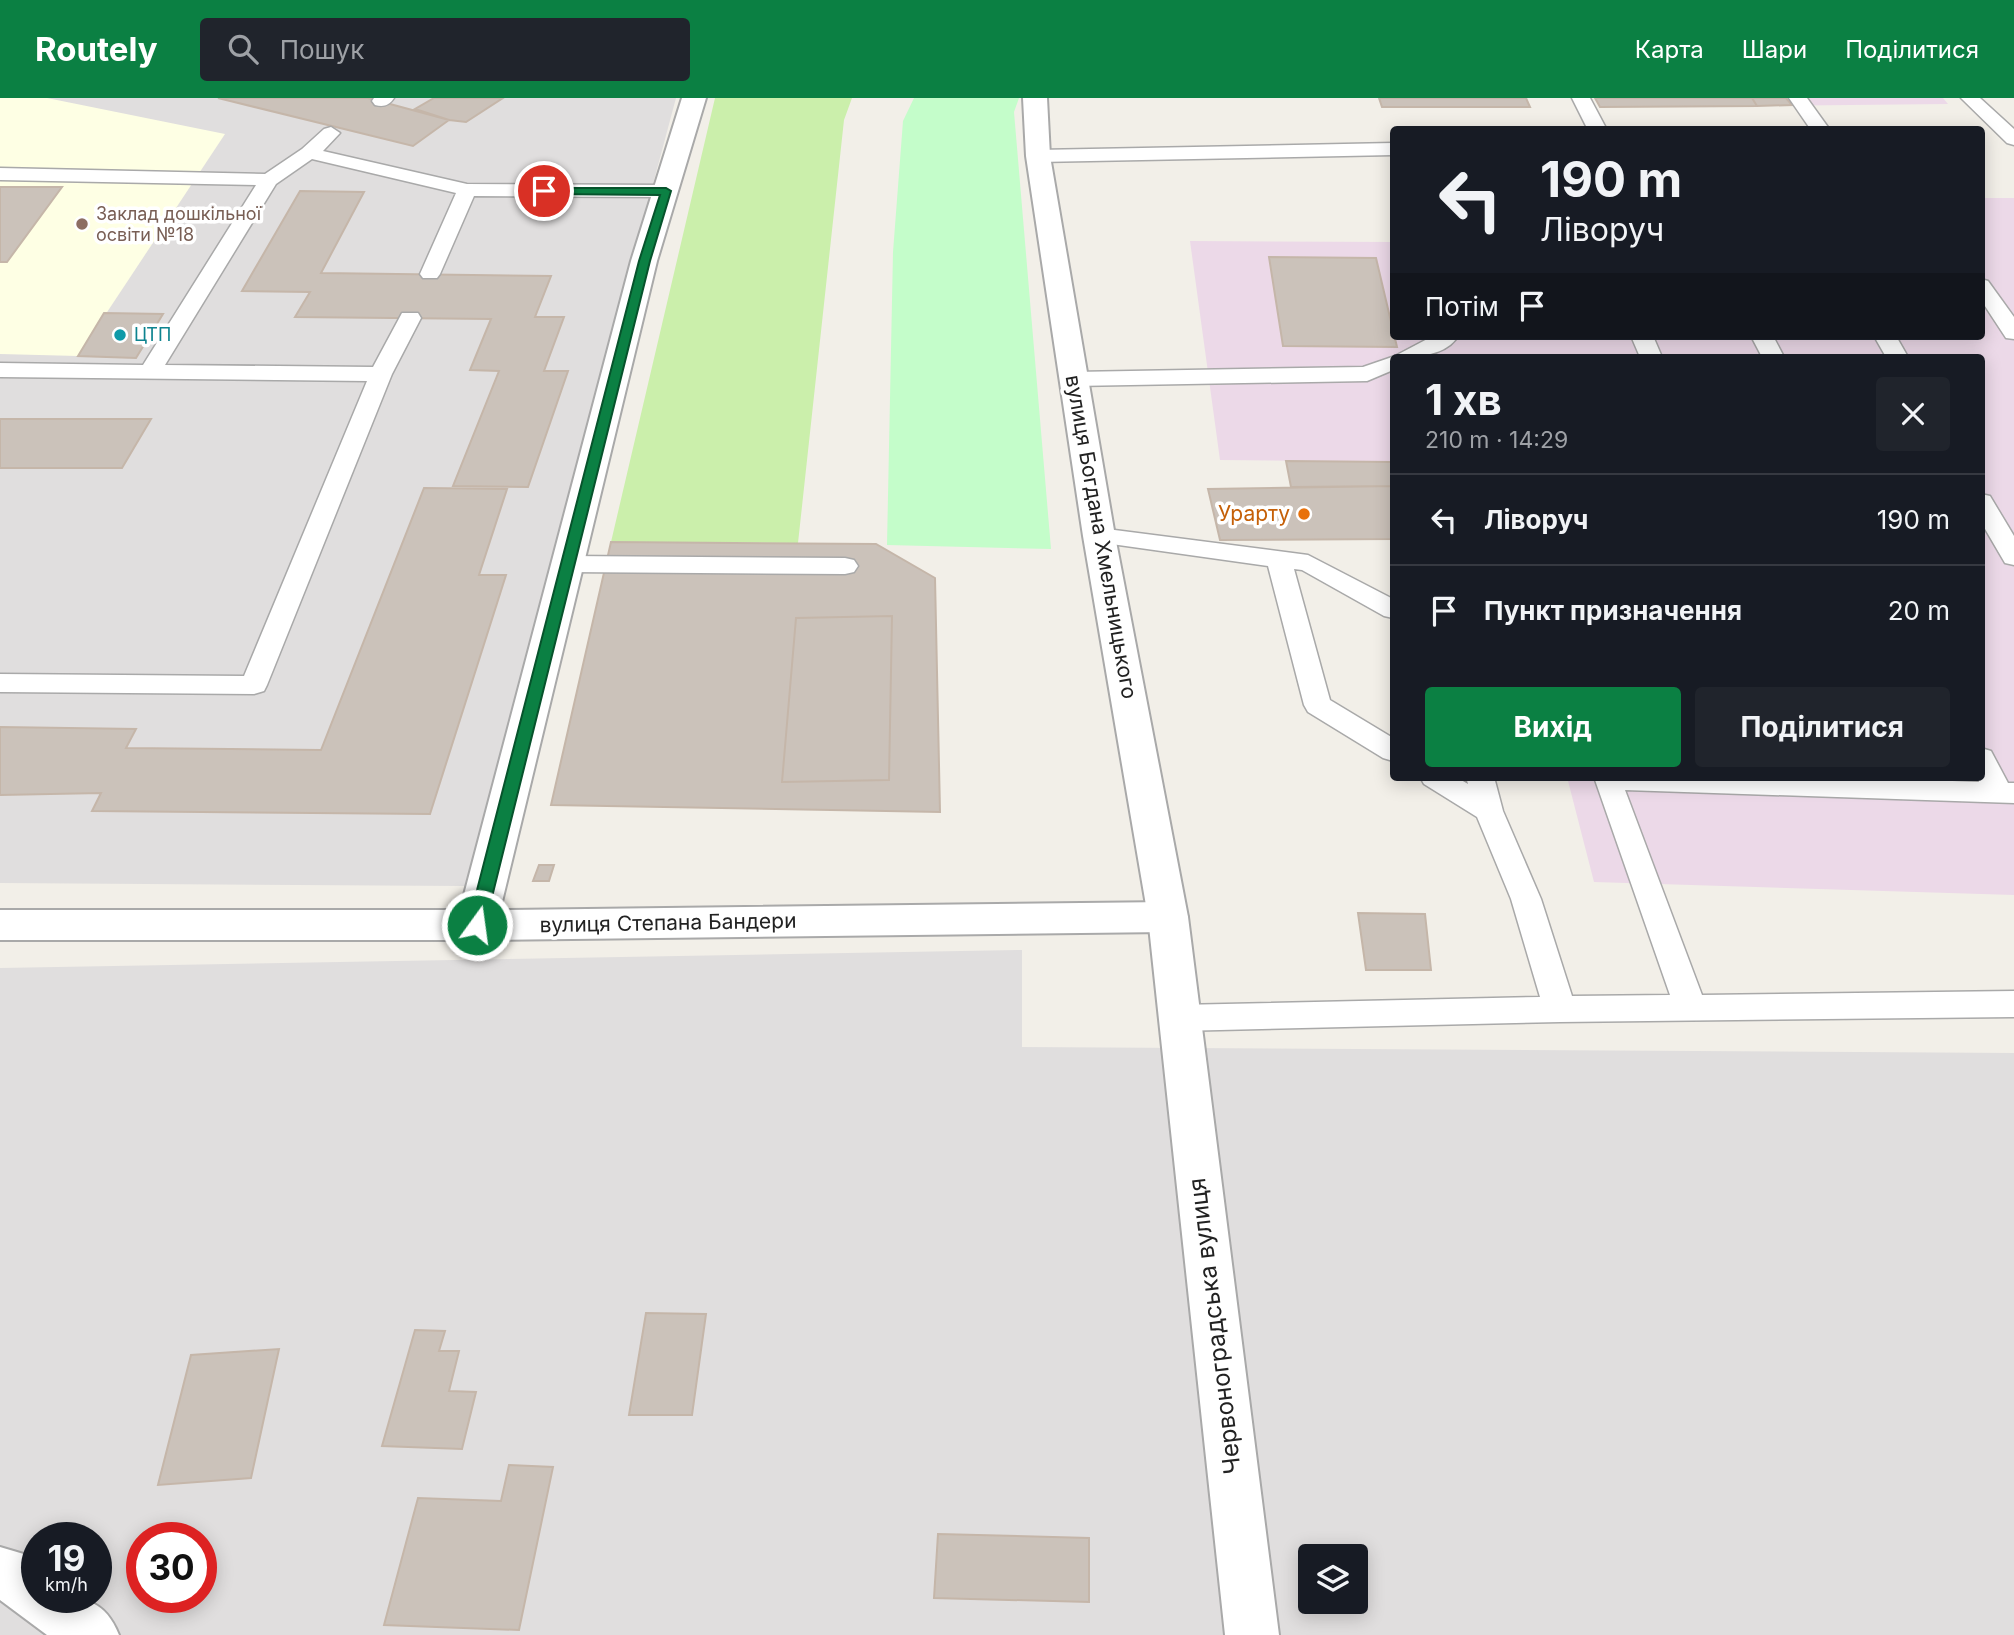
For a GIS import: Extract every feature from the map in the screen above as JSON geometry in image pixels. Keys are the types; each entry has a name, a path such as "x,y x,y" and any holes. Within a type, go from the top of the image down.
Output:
{"street":[{"path":"477,925 644,261 694,98"},
{"name":"вулиця Богдана Хмельницького","path":"1035,98 1038,156 1099,536 1168,917 1178,1018"},
{"name":"вулиця Степана Бандери","path":"0,925 477,925 1168,917"},
{"name":"Червоноградська вулиця","path":"1178,1018 1252,1635"},
{"path":"0,1573 8,1574 21,1583"},
{"path":"62,1613 92,1635"}],"lane":[{"path":"1581,98 1596,126"},
{"path":"1798,98 1818,126"},
{"path":"1969,98 2014,141"},
{"path":"150,371 269,180 309,153 331,132"},
{"path":"1992,143 2014,141"},
{"path":"1038,156 1390,149"},
{"path":"309,153 467,190 666,191"},
{"path":"0,174 269,180"},
{"path":"430,274 467,190"},
{"path":"1985,291 2014,333"},
{"path":"0,682 254,685 381,374 410,318"},
{"path":"1412,354 1443,340"},
{"path":"1074,379 1367,374 1390,363"},
{"path":"0,370 381,374"},
{"path":"1985,508 2014,557"},
{"path":"1099,536 1308,563 1390,608"},
{"path":"1279,559 1318,705 1390,749"},
{"path":"568,564 845,566"},
{"path":"1985,764 2006,793"},
{"path":"1440,781 1489,811"},
{"path":"1481,781 1489,811 1526,899 1559,1009"},
{"path":"1608,781 1691,1008"},
{"path":"1780,781 2006,793"},
{"path":"1178,1018 1559,1009 2014,1004"}],"shaded area":[{"path":"0,98 676,98 465,886 0,883"},
{"name":"Заклад дошкільної освіти №18","path":"0,98 47,98 225,134 78,356 0,354"},
{"path":"1752,98 1943,98 1948,104 1757,106"},
{"path":"1985,198 2014,198 2014,895 1594,882 1568,781 1985,781 1985,354 1390,354 1390,462 1220,460 1190,241 1390,242 1390,340 1985,340"},
{"path":"1022,950 1022,1047 2014,1053 2014,1635 0,1635 0,968"}],"green space":[{"path":"715,98 852,98 844,120 798,543 611,542"},
{"path":"914,98 1019,98 1014,112 1051,549 887,545 893,252 903,121"}],"building":[{"path":"218,98 368,98 449,120 413,146"},
{"path":"434,98 503,98 466,122 449,120 415,109"},
{"path":"1379,98 1526,98 1530,107 1382,107"},
{"path":"1595,98 1752,98 1757,106 1600,107"},
{"path":"1752,98 1786,98 1792,105 1757,106"},
{"name":"Заклад дошкільної освіти №18","path":"0,187 62,187 7,262 0,262"},
{"path":"300,191 364,192 321,273 551,276 535,317 564,317 544,371 568,371 528,487 453,486 499,371 470,370 491,319 295,317 310,292 242,291"},
{"path":"1269,257 1376,258 1390,317 1390,340 1395,340 1397,347 1283,346"},
{"name":"ЦТП","path":"104,313 163,314 136,358 78,356"},
{"path":"0,419 151,419 122,468 0,468"},
{"path":"1286,461 1390,462 1390,486 1291,487"},
{"name":"Урарту","path":"1390,486 1390,539 1220,540 1208,489"},
{"path":"424,488 507,489 479,575 506,575 430,814 92,811 101,793 0,795 0,727 136,729 126,748 321,750"},
{"path":"611,542 876,544 935,578 940,812 551,805"},
{"path":"892,616 889,780 782,782 796,618"},
{"path":"539,865 554,865 549,881 533,881"},
{"path":"1358,913 1425,914 1431,970 1366,970"},
{"path":"646,1313 706,1314 692,1415 629,1415"},
{"path":"415,1330 445,1331 439,1351 459,1351 449,1391 476,1392 462,1449 382,1446"},
{"path":"279,1349 251,1478 158,1485 191,1355"},
{"path":"509,1465 553,1467 519,1630 384,1625 418,1498 501,1501"},
{"path":"938,1534 1089,1538 1089,1602 934,1598"}],"place":[{"name":"Заклад дошкільної освіти №18","path":"82,224"},
{"name":"ЦТП","path":"120,335"},
{"name":"Урарту","path":"1304,514"}],"route":[{"path":"477,925 644,261 666,191 544,191"}]}
